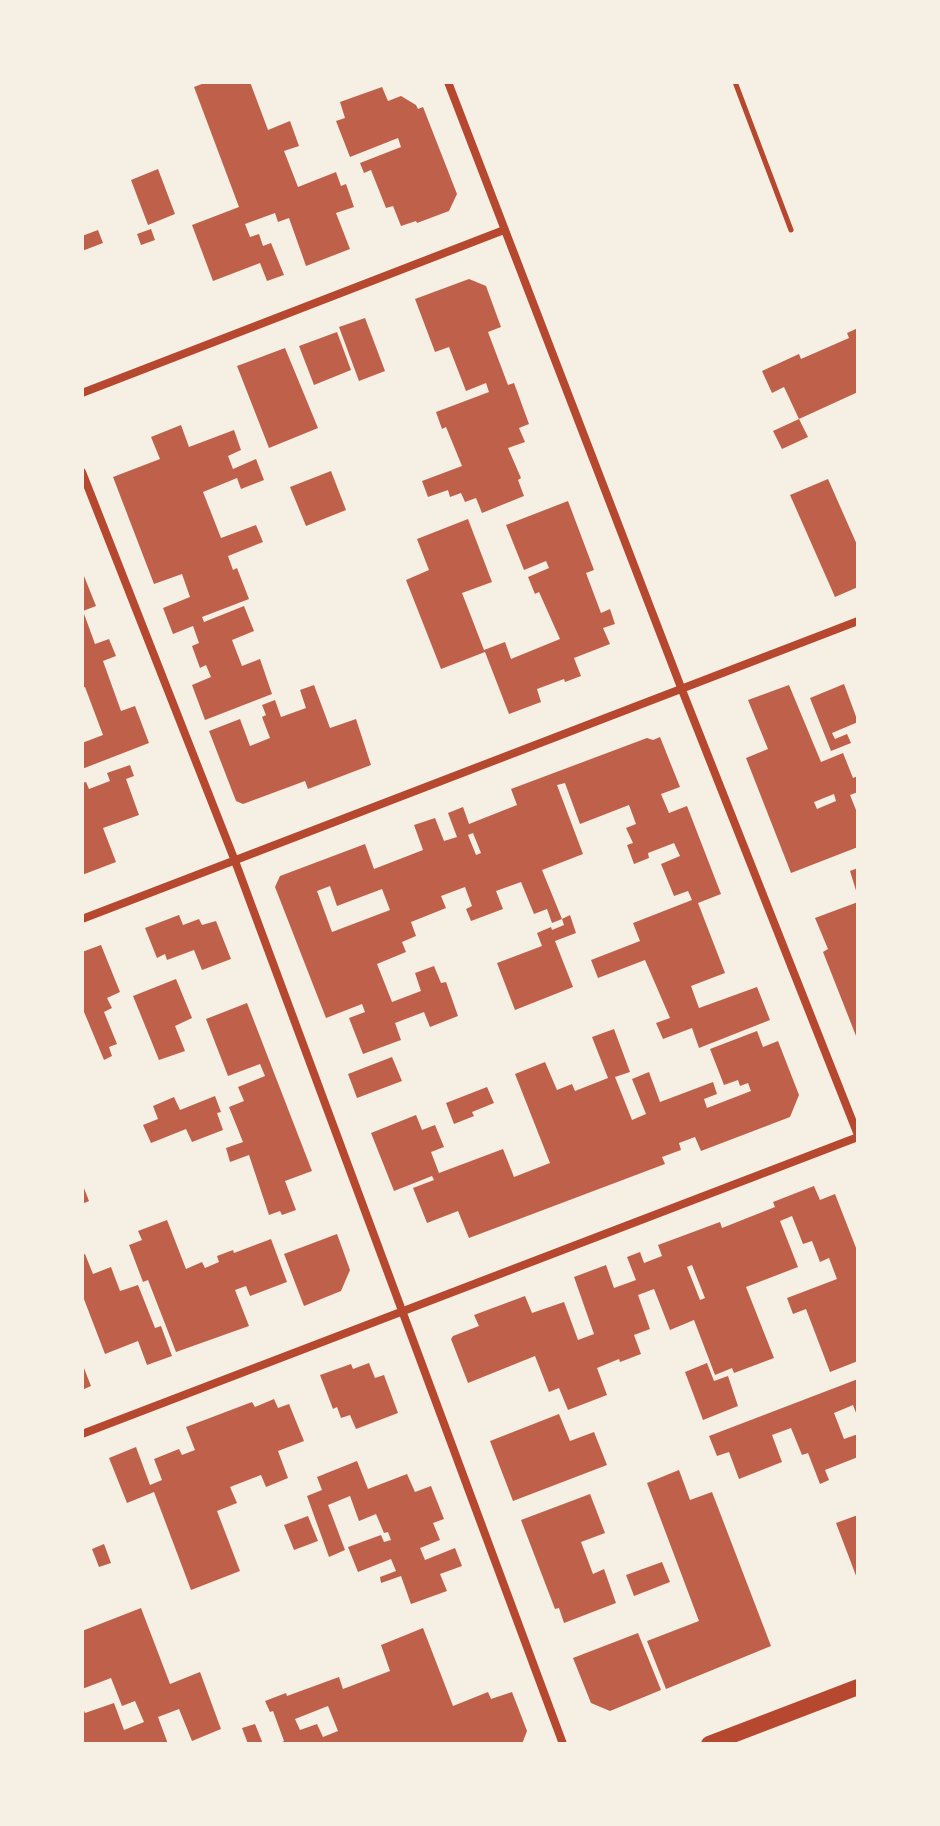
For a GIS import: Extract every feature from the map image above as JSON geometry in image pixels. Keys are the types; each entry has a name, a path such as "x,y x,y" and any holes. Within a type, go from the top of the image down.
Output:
{"main road":[{"path":"709,1744 858,1687"}],"street":[{"path":"82,1434 858,1136 448,82"},
{"path":"82,393 504,230"},
{"path":"82,472 235,861 563,1744"},
{"path":"82,919 858,621"}],"path":[{"path":"735,82 791,230"}],"building":[{"path":"207,82 250,82 268,130 290,121 299,146 284,151 298,187 336,172 341,186 346,184 354,207 336,213 350,249 306,266 289,218 278,222 275,213 245,224 250,237 259,234 263,246 271,243 284,275 267,281 260,263 213,281 192,225 239,207 194,87"},
{"path":"382,87 388,101 401,96 418,109 423,107 457,194 449,211 401,226 393,206 386,208 371,170 364,173 360,163 401,147 398,138 350,157 336,121 345,118 340,102"},
{"path":"158,169 175,214 148,225 131,180"},
{"path":"151,229 155,240 141,245 137,234"},
{"path":"98,230 103,243 82,251 82,236"},
{"path":"469,279 486,286 501,327 488,332 508,385 514,383 529,424 519,428 525,442 508,448 521,478 518,480 524,496 482,513 476,498 465,502 461,493 450,497 448,490 428,497 422,481 462,466 446,427 442,429 436,412 489,392 486,383 466,391 449,347 435,352 415,299"},
{"path":"365,318 385,371 359,381 339,327"},
{"path":"858,328 858,392 799,419 784,387 772,393 762,371 799,354 801,359 849,338 847,333"},
{"path":"337,332 351,370 314,385 299,346"},
{"path":"285,348 318,428 269,448 237,366"},
{"path":"799,419 808,437 782,449 773,431"},
{"path":"181,425 189,447 234,430 241,450 228,456 233,469 256,459 264,480 241,489 237,478 203,492 221,538 256,525 263,542 228,556 233,570 237,568 249,599 202,617 204,622 244,606 254,631 232,640 242,666 260,659 272,694 205,720 192,685 211,677 206,665 200,668 192,646 199,643 193,626 173,634 163,608 190,597 182,574 154,584 113,477 160,459 151,437"},
{"path":"331,471 346,510 306,526 290,487"},
{"path":"828,479 858,547 858,587 835,597 790,495"},
{"path":"568,501 594,570 586,573 601,613 610,609 615,624 603,628 610,644 574,658 581,676 537,689 541,702 509,714 485,652 441,669 406,580 429,570 417,539 468,519 492,582 462,593 484,650 505,642 511,659 560,639 539,592 535,594 528,577 549,568 546,561 524,570 506,525"},
{"path":"82,571 96,606 83,611 95,644 109,639 116,656 103,661 121,711 135,706 149,743 82,769 82,743 103,735 85,687 82,688"},
{"path":"844,684 858,722 832,733 835,739 847,734 851,743 831,751 810,698"},
{"path":"314,685 330,728 356,719 371,765 308,789 305,781 243,804 236,801 209,731 240,719 250,746 270,738 262,717 266,715 262,705 275,700 281,717 306,708 300,690"},
{"path":"789,685 821,762 843,753 853,778 858,776 858,792 850,795 858,815 858,847 791,873 746,758 768,749 748,700","holes":["834,794 836,801 817,809 814,802"]},
{"path":"660,737 680,787 661,794 669,813 687,806 721,894 698,903 725,973 691,986 699,1008 757,987 770,1020 699,1048 692,1028 663,1039 656,1023 670,1018 645,960 598,978 591,960 640,941 633,923 692,900 688,891 674,896 661,864 680,856 674,843 648,853 649,858 634,864 627,845 633,843 626,828 636,824 629,805 580,824 565,783 557,785 583,854 542,870 562,919 552,923 547,909 534,914 521,882 496,891 503,909 471,921 466,909 472,906 465,887 441,896 446,908 411,922 416,936 402,942 406,952 377,964 392,1002 421,991 415,973 434,966 441,983 446,982 458,1016 430,1027 424,1012 395,1023 401,1040 363,1054 349,1018 365,1012 362,1004 326,1018 275,887 280,876 365,844 374,869 423,850 414,825 435,818 444,841 457,837 448,813 463,807 469,824 517,805 511,789 647,738 653,740","holes":["473,833 481,853 476,855 468,835","330,886 337,906 382,889 390,910 332,932 317,891"]},
{"path":"130,765 134,776 126,779 139,815 103,828 116,862 82,875 82,783 86,782 89,789 110,781 107,773"},
{"path":"858,868 858,897 850,871"},
{"path":"858,902 858,1041 823,952 828,949 815,918"},
{"path":"179,915 183,925 199,919 202,925 216,921 231,959 202,970 194,950 167,960 165,954 157,958 145,928"},
{"path":"570,915 576,933 555,941 573,987 515,1010 497,963 542,946 537,933 564,925 562,919"},
{"path":"101,945 120,992 107,998 112,1008 104,1012 117,1044 109,1047 112,1056 104,1060 82,1007 82,952"},
{"path":"176,979 192,1018 175,1026 185,1051 159,1060 133,996"},
{"path":"247,1003 312,1171 285,1181 296,1210 282,1215 280,1211 269,1215 249,1155 230,1162 226,1148 243,1142 229,1107 244,1101 238,1087 265,1076 260,1064 228,1076 206,1019"},
{"path":"614,1029 630,1072 615,1077 632,1120 646,1114 632,1079 649,1072 660,1102 713,1082 717,1094 704,1099 707,1108 751,1091 748,1083 740,1086 738,1080 724,1085 710,1049 757,1031 763,1047 778,1041 799,1095 790,1117 701,1151 695,1137 679,1143 681,1150 662,1157 665,1164 469,1238 458,1211 427,1223 413,1188 434,1180 432,1176 394,1191 371,1133 416,1115 422,1130 435,1125 444,1147 431,1152 439,1173 503,1149 514,1177 550,1163 515,1074 545,1062 557,1090 572,1084 575,1091 608,1078 592,1037"},
{"path":"392,1057 402,1081 357,1098 348,1074"},
{"path":"487,1087 494,1103 454,1124 446,1103"},
{"path":"215,1096 223,1130 192,1142 186,1129 151,1143 143,1125 158,1119 153,1106 174,1097 180,1110"},
{"path":"82,1183 89,1201 82,1204"},
{"path":"814,1186 820,1200 835,1194 858,1253 858,1361 830,1372 806,1309 793,1314 787,1298 837,1279 829,1258 820,1262 812,1241 803,1244 792,1216 780,1221 798,1267 746,1287 774,1358 734,1373 732,1368 715,1375 694,1320 670,1330 654,1289 638,1295 650,1329 634,1335 641,1354 597,1368 607,1395 568,1410 559,1388 549,1392 535,1356 468,1383 451,1339 479,1326 474,1315 525,1296 532,1313 564,1302 578,1340 594,1334 574,1277 606,1265 614,1288 636,1280 627,1257 640,1252 644,1263 662,1256 658,1245 720,1222 722,1228 775,1207 773,1202","holes":["692,1265 705,1298 700,1300 687,1267"]},
{"path":"167,1220 186,1269 202,1262 205,1268 219,1262 217,1256 271,1239 287,1282 250,1296 246,1286 235,1290 249,1326 176,1352 148,1280 143,1282 129,1245 142,1240 138,1231"},
{"path":"337,1234 350,1270 341,1291 304,1306 284,1254"},
{"path":"85,1254 93,1274 111,1267 120,1291 138,1285 155,1328 161,1326 172,1356 147,1365 138,1341 105,1354 82,1294 82,1255"},
{"path":"82,1363 91,1386 82,1390"},
{"path":"369,1363 375,1378 384,1375 398,1413 356,1429 350,1415 341,1418 337,1407 333,1409 320,1375 351,1364 353,1369"},
{"path":"707,1363 714,1381 728,1376 738,1406 703,1420 685,1372"},
{"path":"858,1379 858,1418 853,1405 834,1413 844,1439 858,1434 858,1457 825,1470 829,1480 820,1484 808,1453 802,1455 791,1428 772,1435 782,1462 739,1479 729,1452 717,1456 709,1436"},
{"path":"274,1399 278,1408 289,1404 304,1441 278,1451 288,1478 266,1487 261,1475 230,1487 237,1503 217,1511 240,1571 191,1590 154,1492 127,1503 109,1458 136,1447 150,1485 162,1480 154,1459 179,1449 182,1455 195,1450 186,1427 252,1402 255,1407"},
{"path":"559,1414 570,1441 594,1432 607,1465 513,1501 490,1441"},
{"path":"357,1461 368,1489 407,1474 415,1492 431,1486 444,1519 433,1523 440,1540 420,1548 425,1560 455,1548 462,1566 440,1574 447,1591 411,1604 401,1576 381,1583 380,1577 396,1571 391,1559 358,1572 348,1547 381,1535 384,1542 391,1540 388,1532 384,1533 376,1514 359,1521 350,1496 328,1505 345,1550 329,1557 307,1496 322,1490 317,1477"},
{"path":"679,1470 690,1500 712,1492 771,1646 666,1689 647,1641 699,1621 647,1483"},
{"path":"590,1494 605,1533 581,1542 593,1574 604,1569 616,1603 564,1623 559,1608 555,1609 521,1520"},
{"path":"858,1515 858,1581 836,1523"},
{"path":"308,1516 318,1541 294,1550 284,1525"},
{"path":"104,1544 111,1563 99,1567 92,1549"},
{"path":"662,1562 670,1582 634,1596 626,1575"},
{"path":"141,1608 170,1684 200,1672 221,1729 192,1741 179,1709 158,1717 168,1744 83,1744 82,1706 85,1713 114,1703 124,1730 144,1722 135,1701 122,1706 111,1678 82,1689 82,1631"},
{"path":"423,1628 453,1706 488,1692 491,1699 512,1692 527,1731 522,1744 278,1744 284,1741 273,1711 270,1712 265,1701 339,1677 343,1689 390,1671 381,1645","holes":["328,1706 338,1731 323,1737 317,1724 300,1730 295,1719"]},
{"path":"638,1633 661,1690 610,1711 591,1703 573,1658"},
{"path":"255,1724 263,1744 248,1744 242,1728"}]}
